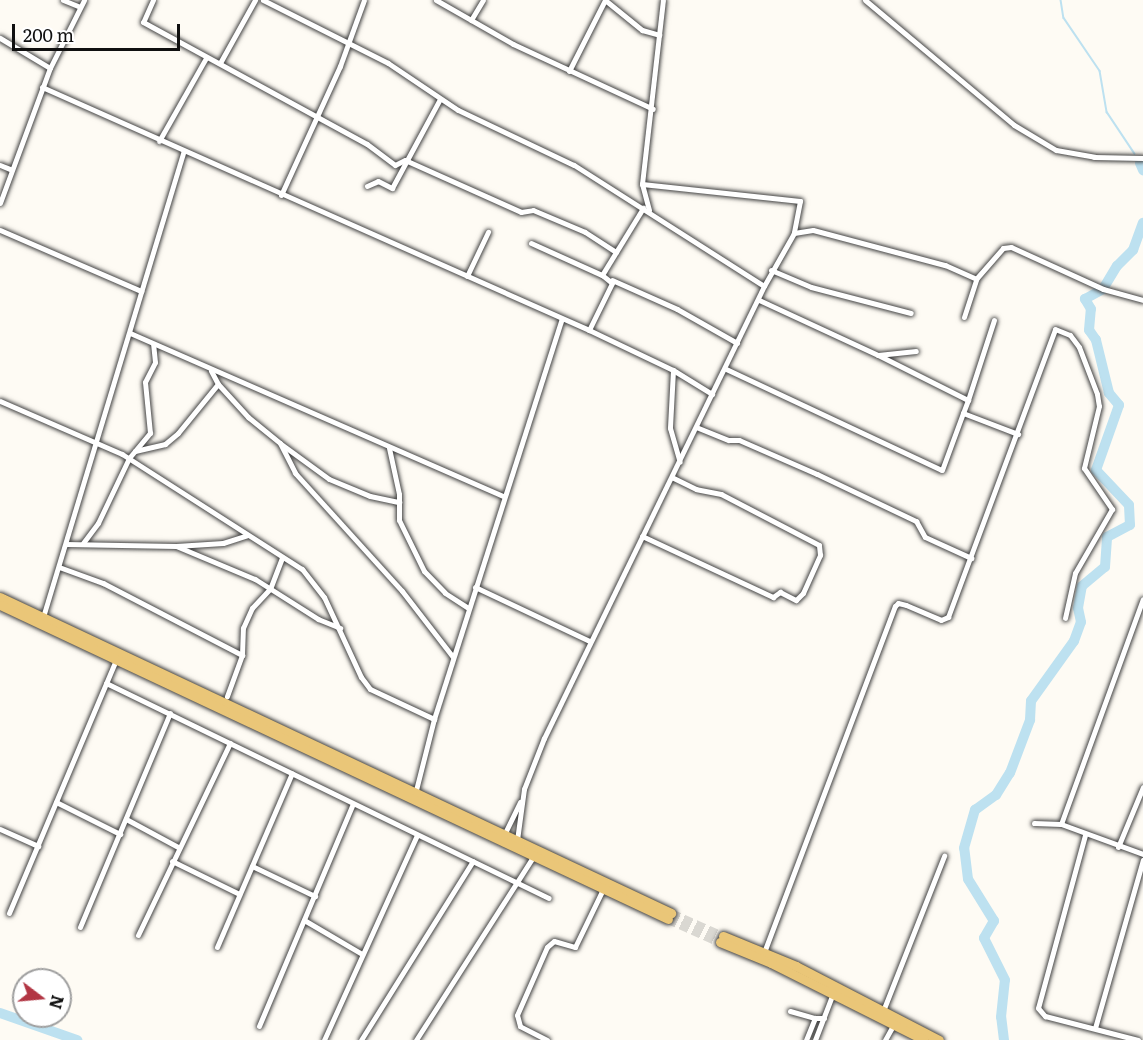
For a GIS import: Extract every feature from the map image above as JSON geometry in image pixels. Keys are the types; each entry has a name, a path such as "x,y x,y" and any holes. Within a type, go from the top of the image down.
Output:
{"main road":[{"path":"0,597 415,795 503,838 533,856 603,889 670,916 517,840 503,838"},
{"path":"0,605 415,795"},
{"path":"722,939 883,1011 939,1040"},
{"path":"763,956 924,1040"}],"street":[{"path":"63,0 80,7"},
{"path":"0,203 10,169 42,87 84,0"},
{"path":"153,0 142,21 315,118 367,144 395,165 405,160"},
{"path":"220,63 255,0"},
{"path":"263,0 388,63 440,99 499,132 574,165 644,207 651,215 764,286"},
{"path":"281,195 348,44 364,0"},
{"path":"436,0 569,71 653,109"},
{"path":"471,20 483,0"},
{"path":"569,71 605,0 642,30 659,35"},
{"path":"651,215 642,184 653,109 663,0"},
{"path":"865,0 1014,125 1056,150 1088,157 1143,158"},
{"path":"0,38 50,68"},
{"path":"159,141 206,58"},
{"path":"42,87 561,320 589,330 673,370 712,394"},
{"path":"367,186 378,181 392,188 405,160 440,99"},
{"path":"43,617 184,151"},
{"path":"405,160 521,212 532,210 585,232 616,252"},
{"path":"0,165 10,169"},
{"path":"517,840 522,798 532,763 589,641 726,369 771,270 794,234 800,201 642,184"},
{"path":"602,275 644,207"},
{"path":"0,230 62,259 141,291"},
{"path":"794,234 813,230 838,235 945,265 976,279"},
{"path":"467,276 488,232"},
{"path":"531,243 602,275 737,343"},
{"path":"964,317 976,279 1003,248 1011,247 1106,290 1143,300"},
{"path":"771,270 811,287 911,313"},
{"path":"589,330 612,280"},
{"path":"759,300 968,400"},
{"path":"415,795 434,719 468,608 561,320"},
{"path":"726,369 942,470 994,320"},
{"path":"763,956 895,606 898,603 945,620 1018,434 1055,329 1070,335 1079,347 1099,406 1084,468 1112,509 1075,573 1065,618"},
{"path":"129,333 503,496"},
{"path":"83,543 98,522 129,458 150,433 145,382 155,362 153,344"},
{"path":"878,355 916,351"},
{"path":"210,370 218,384 248,417 329,479 370,495 399,502"},
{"path":"673,370 670,428 680,462"},
{"path":"135,451 172,439 199,411 218,384"},
{"path":"0,401 129,458 314,580 340,629 361,677 370,689 434,719"},
{"path":"963,413 1018,434"},
{"path":"696,427 729,440 739,440 916,521 925,537 971,558"},
{"path":"280,443 295,473 402,591 453,657"},
{"path":"389,448 399,502 399,520 424,571 445,593 468,608"},
{"path":"642,536 773,597 780,592 796,600 803,593 820,555 819,545 720,494 696,489 673,478"},
{"path":"66,544 176,546 223,543 247,535"},
{"path":"176,546 255,579 340,629"},
{"path":"227,696 242,655 243,628 252,608 270,589 282,557"},
{"path":"58,567 103,583 242,655"},
{"path":"475,587 589,641"},
{"path":"1061,824 1143,600"},
{"path":"9,913 116,660"},
{"path":"106,683 548,898"},
{"path":"80,927 170,713"},
{"path":"138,935 230,742"},
{"path":"217,947 292,773"},
{"path":"1118,847 1143,787"},
{"path":"503,838 522,798"},
{"path":"56,802 120,834"},
{"path":"259,1026 353,804"},
{"path":"126,819 178,847"},
{"path":"1034,824 1061,824 1085,835 1143,854"},
{"path":"0,829 38,846"},
{"path":"324,1040 417,835"},
{"path":"1085,835 1037,1001 1045,1016 1138,1040"},
{"path":"417,1040 533,856"},
{"path":"883,1011 944,856"},
{"path":"1095,1028 1143,860"},
{"path":"172,861 239,894"},
{"path":"361,1040 473,861"},
{"path":"252,866 315,896"},
{"path":"547,1040 520,1026 517,1015 550,942 575,947 603,889"},
{"path":"304,921 362,954"},
{"path":"815,1040 833,993"},
{"path":"790,1011 815,1018 824,1018"},
{"path":"806,1040 815,1018"},
{"path":"885,1040 894,1024"}],"waterway":[{"path":"1061,0 1064,18 1100,71 1107,112 1135,154"},
{"path":"1140,163 1143,170"},
{"path":"1004,1040 1001,1017 1005,980 984,938 994,921 968,879 964,848 975,810 996,795 1010,773 1030,720 1031,701 1074,641 1081,622 1078,608 1082,586 1105,567 1107,537 1130,525 1129,505 1096,470 1119,405 1109,393 1096,340 1089,330 1091,309 1085,299 1103,289 1117,266 1133,250 1143,223"},
{"path":"0,1013 77,1040"}],"tunnel":[{"path":"671,913 723,936"},
{"path":"668,919 720,942"}]}
